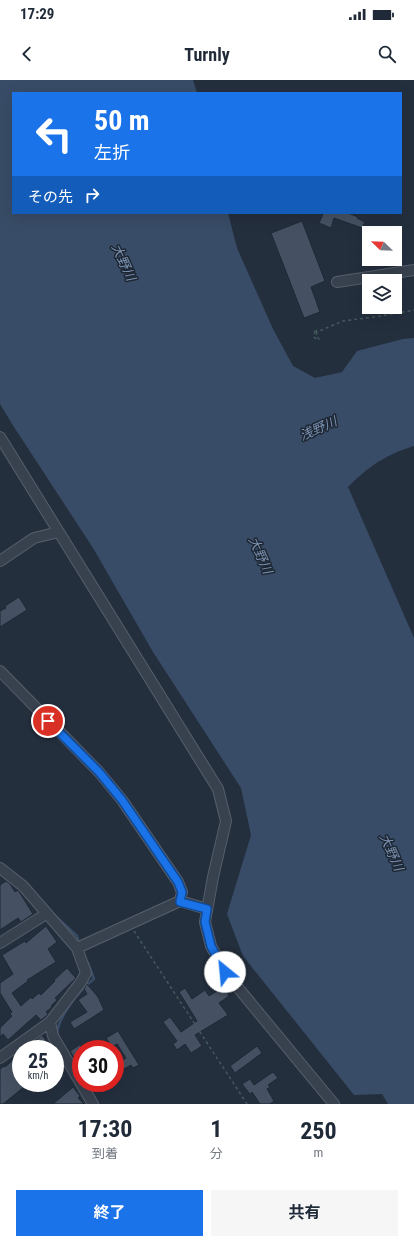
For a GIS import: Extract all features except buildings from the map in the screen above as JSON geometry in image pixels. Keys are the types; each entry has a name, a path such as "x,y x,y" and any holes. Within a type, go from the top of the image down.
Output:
{"street":[{"path":"337,282 414,270"},
{"path":"0,437 218,789 226,821 205,922 211,946 225,972 334,1104"},
{"path":"0,561 34,538 59,532"},
{"path":"0,671 88,761 122,800 178,882 182,892 180,902"},
{"path":"0,1058 50,1022 81,982 86,973 77,948 23,886 2,872"},
{"path":"77,948 180,902 207,909"},
{"path":"0,943 46,914"},
{"path":"50,1022 53,1036 93,1104"}],"path":[{"path":"317,332 316,336 319,339 317,340 314,337 315,329 317,332 343,321 414,310"},
{"path":"129,924 247,1104"}],"water":[{"path":"0,80 193,80 197,92 12,92 12,214 228,214 237,248 273,329 293,366 315,378 342,372 357,351 403,339 414,338 414,446 386,457 370,467 348,487 414,638 414,1104 388,1104 382,1094 354,1095 243,956 227,914 251,835 241,788 153,652 93,548 0,404"}],"waterway":[{"path":"16,875 26,883"},
{"path":"53,914 77,936 78,940"},
{"path":"57,1033 62,1019 71,1003 88,983 94,979 88,963"}],"route":[{"path":"48,721 99,772 122,800 157,849 178,882 182,892 180,902 207,909 205,922 211,946 225,972"}],"water label":[{"name":"大野川","path":"124,262"},
{"name":"浅野川","path":"318,428"},
{"name":"大野川","path":"261,555"},
{"name":"大野川","path":"392,852"}]}
